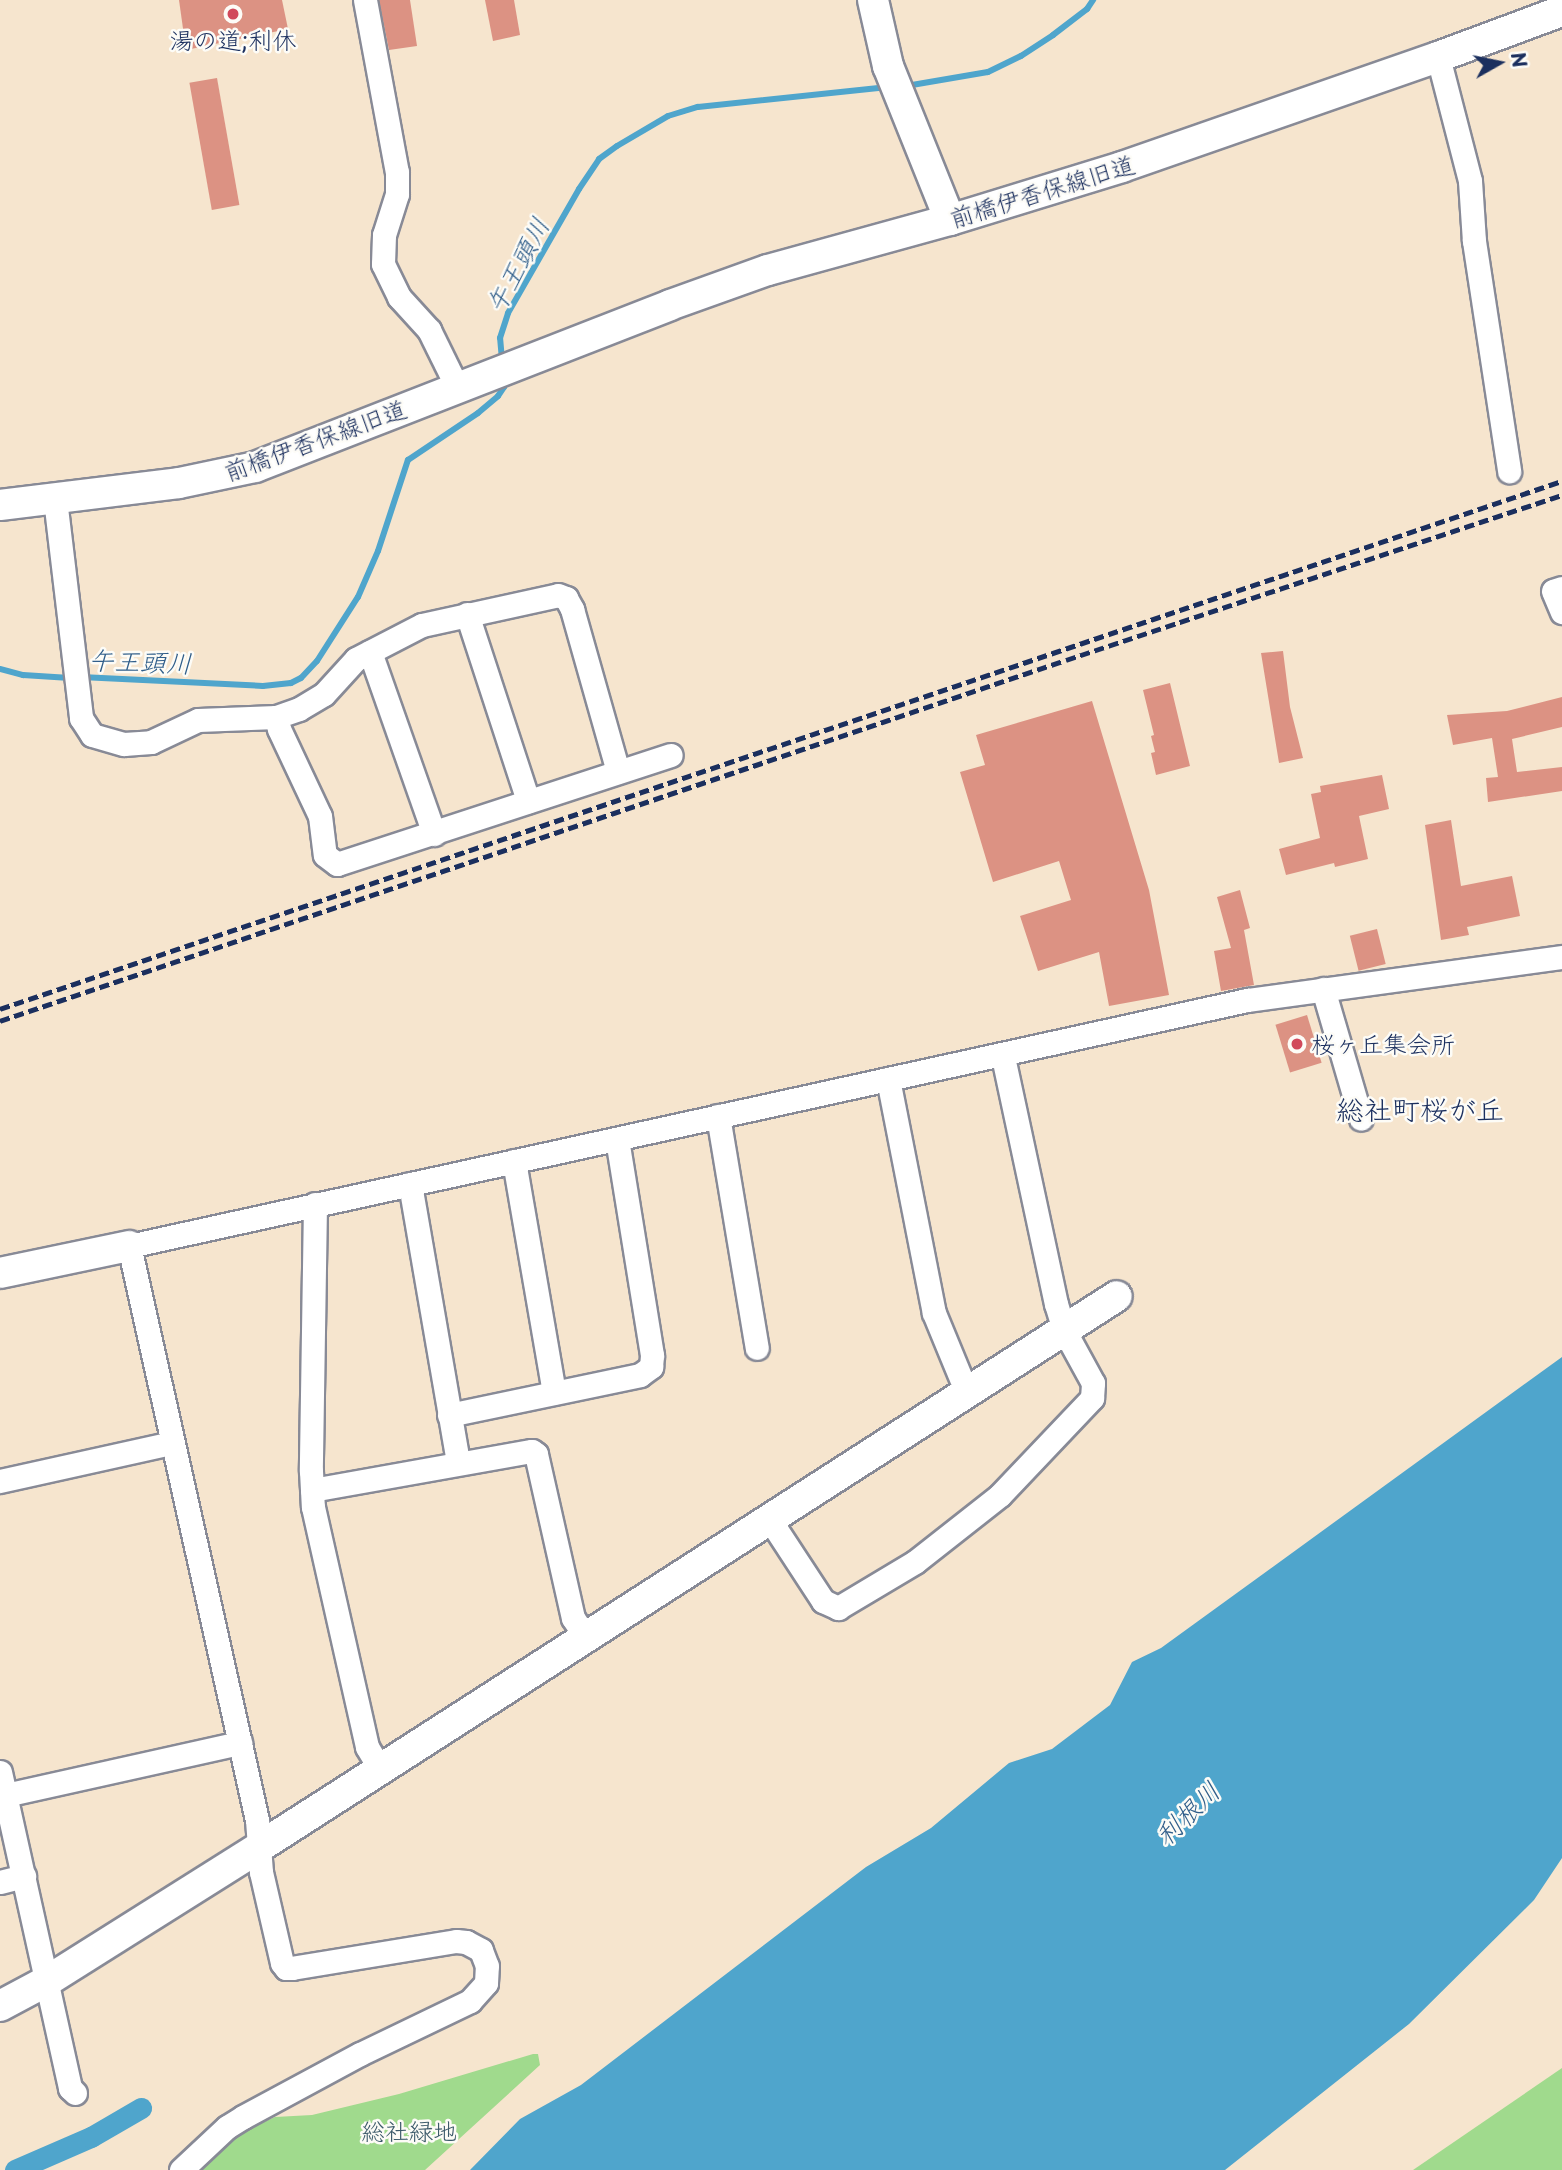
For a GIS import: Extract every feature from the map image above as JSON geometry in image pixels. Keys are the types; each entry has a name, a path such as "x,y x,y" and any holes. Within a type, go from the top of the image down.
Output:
{"street":[{"path":"365,0 397,172 397,194 384,235 383,264 399,297 429,330 457,387"},
{"path":"873,0 888,66 950,220"},
{"name":"前橋伊香保線旧道","path":"0,505 179,483 255,467 509,366 768,270 950,220 1122,167 1438,57 1562,10"},
{"path":"1438,57 1470,181 1474,241 1509,471"},
{"path":"55,499 81,718 86,730 113,742 137,744 151,743 198,720 276,717 299,709 324,694 348,666 422,625 558,595 566,598 572,609 618,772"},
{"path":"1562,588 1553,592 1562,612"},
{"path":"467,614 528,802"},
{"path":"370,652 433,834"},
{"path":"276,717 279,729 320,816 327,860 342,864 671,755"},
{"path":"0,1273 1003,1056 1247,1000 1562,957"},
{"path":"1323,989 1361,1119"},
{"path":"770,1520 822,1601 832,1608 846,1605 915,1562 1000,1495 1092,1398 1093,1383 1064,1331 1003,1056"},
{"path":"888,1079 934,1313 967,1393"},
{"path":"718,1116 757,1348"},
{"path":"449,1415 640,1376 651,1367 652,1355 617,1139"},
{"path":"514,1161 554,1393"},
{"path":"410,1184 458,1463"},
{"path":"314,1204 312,1490 367,1746 380,1769"},
{"path":"129,1246 240,1743 261,1846 261,1872 285,1968 456,1941 466,1942 481,1950 487,1966 486,1983 470,2001 360,2054 243,2117 227,2127 181,2170"},
{"path":"0,2006 47,1981 261,1846 1117,1296"},
{"path":"0,1481 171,1443"},
{"path":"312,1490 532,1451 536,1454 573,1618 586,1637"},
{"path":"5,1795 240,1743"},
{"path":"0,1772 70,2088 75,2093"},
{"path":"0,1882 24,1876"}],"green space":[{"name":"総社緑地","path":"538,2054 540,2065 425,2170 198,2170 233,2136 275,2117 312,2115 399,2094"},
{"path":"1562,2068 1562,2170 1413,2170"}],"water":[{"name":"利根川","path":"1562,1357 1562,1858 1534,1900 1409,2024 1225,2170 470,2170 520,2119 581,2085 866,1867 931,1828 1009,1763 1052,1749 1110,1705 1132,1662 1161,1648"}],"building":[{"name":"湯の道;利休","path":"179,0 282,0 288,29 186,50"},
{"path":"379,0 410,0 417,46 389,50"},
{"path":"485,0 514,0 520,35 493,41"},
{"path":"217,78 239,205 212,210 189,83"},
{"path":"1283,651 1290,707 1303,758 1279,763 1261,653"},
{"path":"1170,683 1190,766 1156,775 1151,753 1155,752 1151,736 1154,735 1143,690"},
{"path":"1562,697 1562,727 1512,739 1517,772 1562,767 1562,791 1488,802 1486,778 1498,777 1492,738 1453,745 1447,715 1507,711"},
{"path":"1092,701 1149,890 1169,995 1109,1006 1099,952 1038,971 1020,916 1071,900 1059,861 993,882 960,772 985,765 976,735"},
{"path":"1382,775 1389,809 1359,816 1368,859 1335,867 1334,863 1286,875 1279,849 1320,838 1311,794 1321,792 1320,786"},
{"path":"1451,820 1461,886 1512,876 1520,916 1467,927 1469,935 1441,940 1425,825"},
{"path":"1240,890 1250,928 1244,930 1254,985 1221,991 1214,951 1231,948 1217,897"},
{"path":"1377,929 1386,964 1359,971 1350,936"},
{"name":"桜ヶ丘集会所","path":"1307,1015 1322,1063 1290,1072 1275,1025"}],"waterway":[{"name":"午王頭川","path":"906,86 988,72 1021,56 1053,35 1087,9 1093,0"},
{"name":"午王頭川","path":"502,360 500,338 508,313 579,189 599,159 617,146 668,116 698,107 888,87"},
{"name":"午王頭川","path":"81,677 263,686 291,683 301,678 317,661 358,597 378,551 408,460 478,413 498,396 504,387 505,378"},
{"name":"午王頭川","path":"0,669 23,675 70,678"},
{"path":"15,2170 91,2137 141,2108"}],"railway":[{"path":"0,1009 1562,481"},
{"path":"0,1021 1562,495"}],"place":[{"name":"湯の道;利休","path":"233,14"},
{"name":"桜ヶ丘集会所","path":"1297,1044"}],"district":[{"name":"総社町桜が丘","path":"1420,1109"}]}
